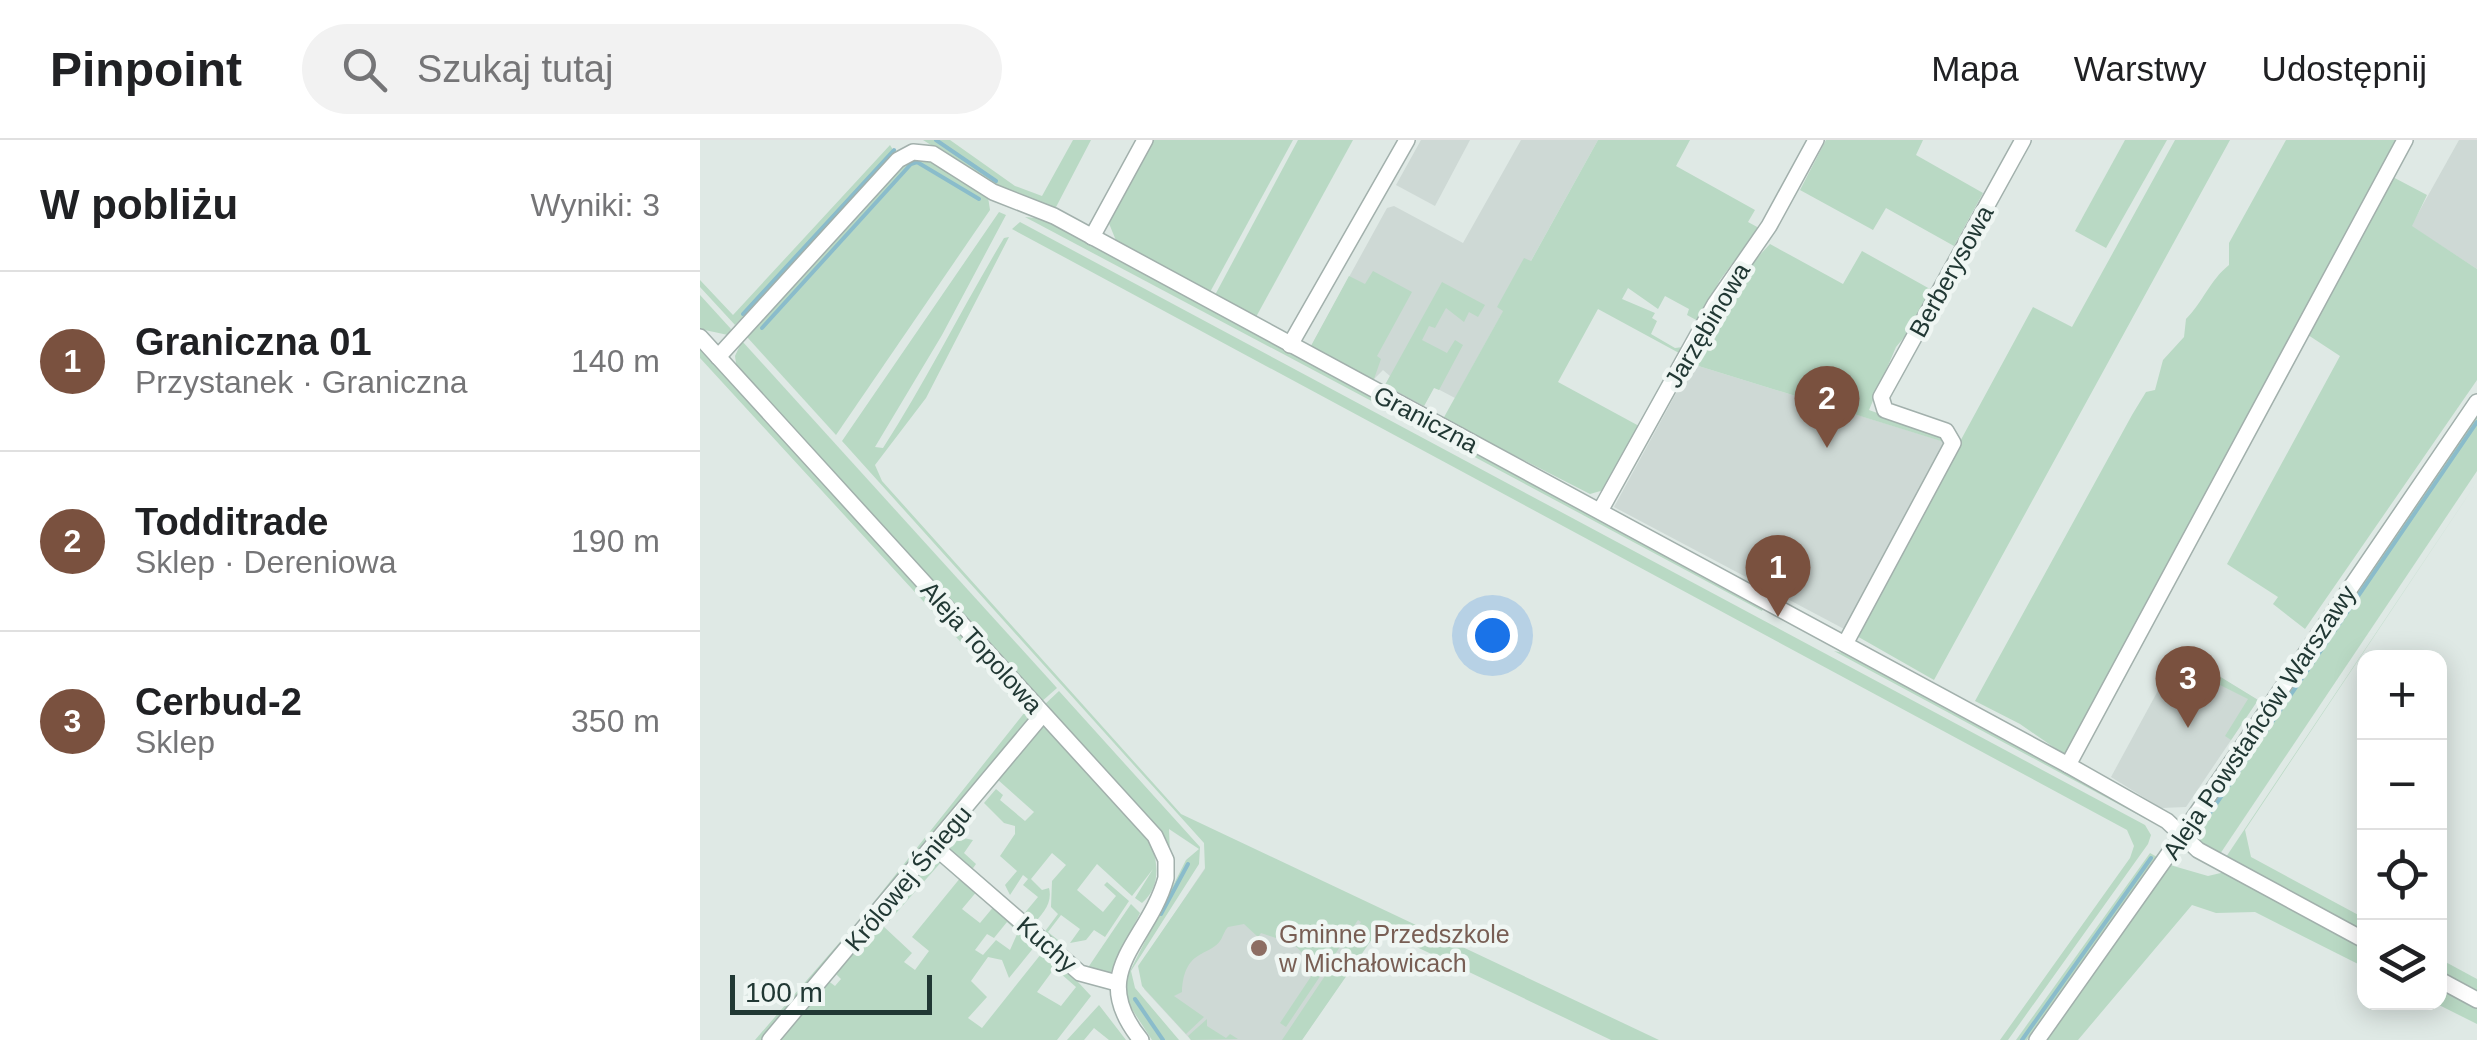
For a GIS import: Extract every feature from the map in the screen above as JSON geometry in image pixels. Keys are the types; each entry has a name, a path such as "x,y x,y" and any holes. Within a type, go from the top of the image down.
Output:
{"street":[{"path":"1092,237 1145,140"},
{"path":"1290,346 1407,140"},
{"name":"Jarzębinowa","path":"1600,511 1715,304 1769,226 1816,140"},
{"name":"Berberysowa","path":"1845,644 1952,445 1951,434 1885,410 1880,402 2023,140"},
{"path":"2068,765 2405,140"},
{"name":"Graniczna","path":"718,357 909,153 933,154 992,192 1092,237 2068,765 2148,809 2220,862 2357,936"},
{"name":"Aleja Topolowa","path":"700,337 1156,836 1164,854 1164,886 1124,960 1117,984"},
{"name":"Aleja Powstańców Warszawy","path":"2037,1040 2182,836 2477,402"},
{"name":"Królowej Śniegu","path":"770,1040 936,848 1044,714"},
{"name":"Kuchy","path":"936,848 1080,973 1117,984"},
{"path":"1117,984 1120,1009 1141,1040"},
{"path":"2447,984 2477,1000"}],"shaded area":[{"path":"1421,140 1470,140 1435,206 1396,185"},
{"path":"1521,140 1598,140 1455,398 1434,387 1424,406 1385,385 1390,376 1383,370 1374,379 1311,346 1387,208 1394,206 1463,243"},
{"path":"2459,140 2477,140 2477,269 2411,226"},
{"path":"1692,364 1945,442 1846,630 1614,507"},
{"path":"2179,652 2258,700 2186,807 2161,808 2111,777"},
{"name":"Gminne Przedszkole w Michałowicach","path":"1235,861 1378,929 1302,1040 1191,1040 1144,989 1139,966 1205,868"}],"green space":[{"path":"923,140 950,140 1015,186 1042,196 1073,140 1091,140 1055,209 990,182"},
{"path":"1152,140 1293,140 1209,294 1117,243 1108,221"},
{"path":"1298,140 1353,140 1256,317 1215,295"},
{"path":"1598,140 1690,140 1676,166 1755,210 1748,222 1759,228 1720,280 1698,321 1687,315 1689,309 1665,296 1658,309 1628,288 1622,299 1655,313 1652,318 1657,321 1651,334 1675,348 1683,347 1679,353 1598,309 1558,382 1639,426 1604,490 1590,494 1443,419 1503,311 1497,307 1524,258 1531,261"},
{"path":"1826,140 1923,140 1916,155 1983,193 1954,246 1886,208 1873,230 1800,190"},
{"path":"2125,140 2167,140 2106,248 2075,231"},
{"path":"2175,140 2230,140 1934,680 1855,635 2033,307 2072,327"},
{"path":"2286,140 2401,140 2065,755 2020,724 1975,701 2132,415 2146,392 2155,390 2163,360 2184,337 2186,319 2229,265 2229,243"},
{"path":"890,145 895,153 735,325 700,287 700,280 733,315"},
{"path":"925,159 988,197 990,210 836,435 747,337 896,173 912,160"},
{"path":"2389,175 2427,195 2412,226 2477,269 2477,380 2305,629 2273,604 2278,597 2227,564 2340,356 2305,333"},
{"path":"999,212 1006,215 942,335 875,447 883,448 1004,238 1009,237 926,398 875,465 882,481 1181,814 1659,1040 1611,1040 1379,929 1302,1040 1282,1040 1361,922 1358,920 1286,1027 1280,1023 1316,969 1294,944 1261,933 1258,937 1244,924 1228,927 1215,946 1197,956 1187,968 1182,992 1174,996 1204,1017 1186,1034 1142,986 1138,966 1205,869 1204,843 842,441"},
{"path":"1025,217 1046,219 1408,416 1411,422"},
{"path":"1020,222 2145,825 2151,835 2148,844 2008,1040 2000,1040 2130,858 2134,846 2127,830 1012,229"},
{"path":"1770,244 1843,284 1862,251 1930,289 1916,323 1896,347 1869,410 1945,438 1944,442 1692,364 1721,305"},
{"path":"1373,271 1412,292 1377,356 1381,359 1374,379 1368,381 1311,351 1311,346 1349,276 1365,284"},
{"path":"1442,282 1485,305 1478,317 1469,312 1464,322 1446,308 1435,328 1429,326 1422,340 1447,353 1455,340 1463,345 1439,390 1434,388 1424,406 1385,385"},
{"path":"700,295 731,329 728,335 700,329"},
{"path":"742,341 1057,688 1040,703 737,371 735,356"},
{"path":"700,345 1032,709 1034,717 765,1040 755,1040 865,913 1025,712 700,358"},
{"path":"2477,416 2477,471 2220,854 2199,844 2195,830"},
{"path":"1443,440 1455,441 1764,606 1762,611"},
{"path":"1834,651 1849,654 2146,814 2146,819"},
{"path":"2357,661 2245,830 2251,857 2357,914 2357,930 2226,857"},
{"path":"2214,673 2258,700 2231,740 2225,736 2248,699 2210,680"},
{"path":"1059,691 1200,847 1199,864 1131,971 1135,988 1179,1040 1152,1040 1126,1000 1126,979 1186,860 1199,849 1169,829 1170,855 1043,706"},
{"path":"1045,725 1149,838 1156,864 1153,889 1142,903 1135,898 1153,869 1132,896 1097,864 1077,890 1103,912 1116,896 1104,885 1107,882 1129,901 1105,937 1094,930 1086,940 1070,943 1080,929 1061,915 1048,932 1063,944 1059,949 1043,934 1058,914 1051,907 1052,881 1066,865 1052,853 1031,879 1042,890 1049,888 1050,894 1046,909 1032,926 1023,915 1038,897 1023,885 1028,879 1023,875 1010,895 1005,885 1017,871 1000,856 1015,834 1015,826 1004,823 984,803 996,789 1003,795 1000,800 1025,821 1034,812 997,779"},
{"path":"954,836 973,840 964,853 976,864 971,871 949,852"},
{"path":"2150,853 2157,857 2027,1040 2016,1040"},
{"path":"943,860 889,921 886,915 910,882"},
{"path":"2170,865 2208,876 2225,872 2357,943 2357,963 2255,912 2216,913 2192,905 2078,1040 2046,1040"},
{"path":"953,867 1030,935 1035,946 1009,978 1002,960 988,957 971,981 987,997 968,1018 982,1028 1045,949 1059,962 1037,992 1061,1006 1076,987 1060,973 1065,968 1091,996 1057,1040 775,1040 827,980 835,986 841,979 834,972 875,925 882,925 912,953 904,962 915,970 929,951 912,937 961,877","holes":["978,890 995,905 980,923 962,909","1007,922 1018,932 1010,950 996,940 983,955 975,950 987,934 994,938"]},
{"path":"1131,904 1140,913 1111,972 1085,972"},
{"path":"2447,963 2477,979 2477,994 2447,978"},
{"path":"2447,991 2477,1008 2477,1024 2447,1009"},
{"path":"1099,1005 1126,1040 1109,1040 1094,1028 1084,1040 1067,1040"},
{"path":"1207,1019 1207,1026 1226,1038 1230,1034 1238,1039 1191,1040 1188,1036"}],"waterway":[{"path":"936,140 996,181"},
{"path":"743,314 894,150"},
{"path":"762,328 911,164 917,162 979,199"},
{"path":"2201,826 2477,422"},
{"path":"2022,1040 2151,858"},
{"path":"1161,914 1188,864"},
{"path":"1135,999 1163,1040"}],"place":[{"name":"Todditrade","path":"1827,448"},
{"name":"Graniczna 01","path":"1778,617"},
{"name":"Cerbud-2","path":"2188,728"},
{"name":"Gminne Przedszkole w Michałowicach","path":"1259,948"}]}
